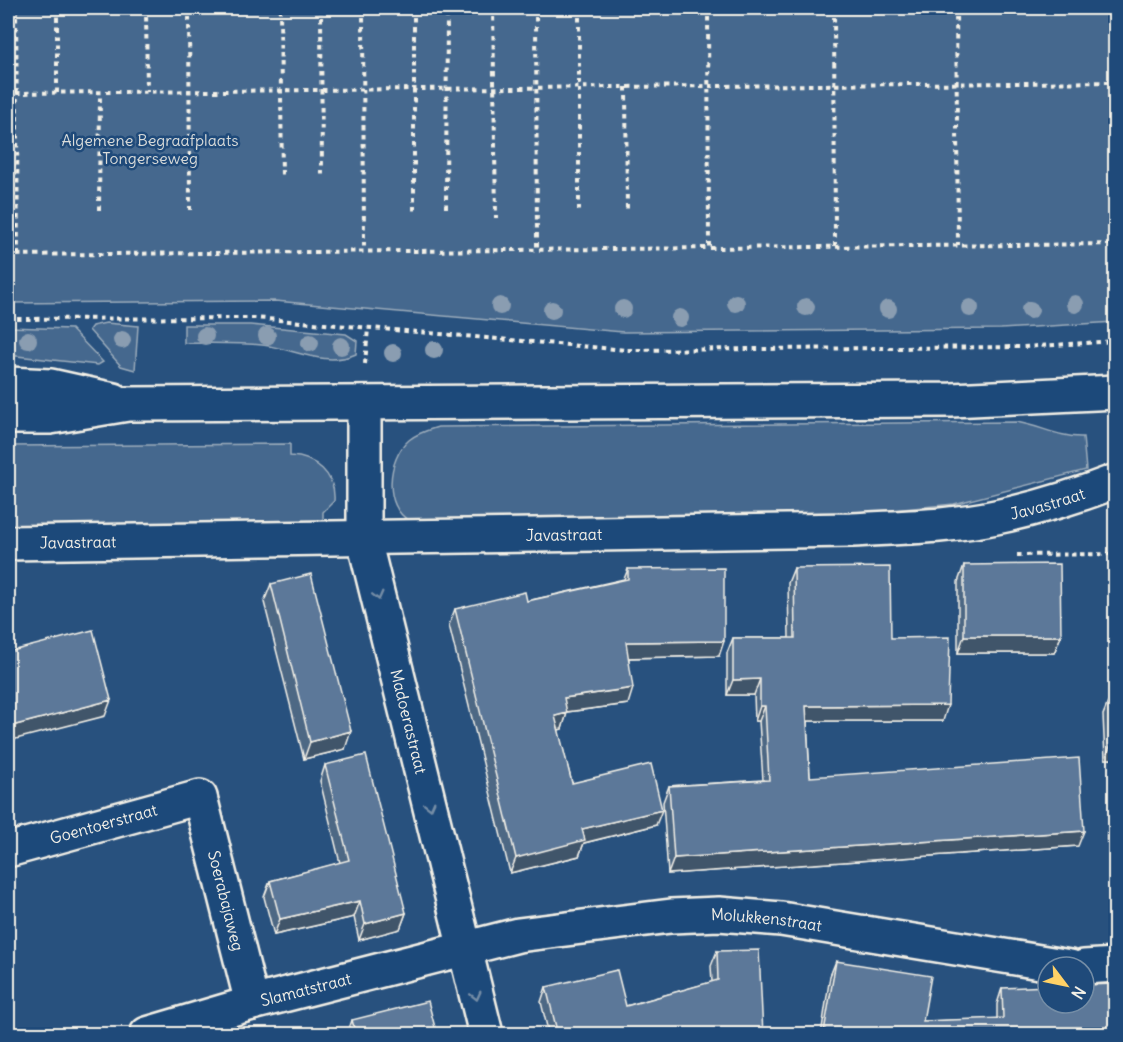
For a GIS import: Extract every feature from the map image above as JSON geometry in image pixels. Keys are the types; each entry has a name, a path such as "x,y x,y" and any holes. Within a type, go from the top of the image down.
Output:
{"street":[{"path":"8,384 51,386 128,404"},
{"path":"8,417 50,417 128,404 951,400 1116,392"},
{"name":"Madoerastraat","path":"364,403 364,540 486,1035"},
{"name":"Javastraat","path":"8,543 364,540 852,530 957,523 1035,507 1116,481"},
{"name":"Goentoerstraat","path":"8,850 200,797"},
{"name":"Soerabajaweg","path":"200,797 252,1003"},
{"name":"Molukkenstraat","path":"465,948 518,935 621,921 718,914 782,919 1036,961"},
{"name":"Slamatstraat","path":"147,1035 252,1003 465,948"},
{"path":"1096,967 1116,965"}],"path":[{"path":"16,8 18,255"},
{"path":"57,8 57,93"},
{"path":"146,8 147,92"},
{"path":"189,8 190,210"},
{"path":"280,8 282,179"},
{"path":"321,8 322,179"},
{"path":"363,8 364,251"},
{"path":"414,8 414,213"},
{"path":"446,208 447,8"},
{"path":"493,8 496,218"},
{"path":"536,8 537,249"},
{"path":"579,8 579,211"},
{"path":"708,8 709,248"},
{"path":"834,8 835,246"},
{"path":"956,8 957,245"},
{"path":"16,93 1116,82"},
{"path":"626,87 627,213"},
{"path":"99,210 100,93"},
{"path":"8,255 1116,244"},
{"path":"8,319 255,318 626,350 1023,346 1116,341"},
{"path":"365,369 368,328"}],"green space":[{"name":"Algemene Begraafplaats Tongerseweg","path":"8,8 1115,8 1115,322 1001,329 623,332 275,301 8,303"},
{"path":"106,323 138,326 135,370 121,366 89,330 92,326"},
{"path":"184,325 250,325 346,334 357,341 356,354 334,359 312,357 269,346 184,343"},
{"path":"8,327 71,329 103,362 98,365 8,355"},
{"path":"1016,422 1066,436 1083,437 1086,470 954,504 852,514 410,521 395,505 392,494 393,470 402,448 416,435 438,427"},
{"path":"290,444 290,456 308,460 328,475 334,491 334,501 323,512 323,523 8,527 8,446"}],"building":[{"path":"1060,564 1061,636 964,636 964,565"},
{"path":"890,567 891,638 950,637 948,705 806,706 810,777 1079,758 1084,831 674,858 669,786 769,780 765,706 760,706 760,679 733,680 733,638 795,638 794,568"},
{"path":"724,568 724,641 626,642 633,688 564,698 567,713 555,716 572,783 651,764 662,810 582,829 585,840 516,858 455,609 525,592 527,601 628,579 628,569"},
{"path":"311,574 351,731 310,742 271,584"},
{"path":"93,630 111,700 8,727 8,652"},
{"path":"1109,700 1116,700 1116,744 1111,744"},
{"path":"366,755 406,913 365,924 360,901 280,919 270,881 349,860 325,765"},
{"path":"1116,817 1116,861 1112,818"},
{"path":"759,950 763,1035 558,1035 546,987 617,970 626,1006 718,980 717,951"},
{"path":"836,961 931,976 923,1021 1003,1018 1002,988 1036,987 1036,1015 1096,1015 1096,985 1116,984 1116,1035 838,1035 824,1032"},
{"path":"428,1001 437,1035 356,1035 352,1020"},
{"path":"283,1028 285,1035 257,1035"},
{"path":"817,1033 817,1035 786,1035"}]}
